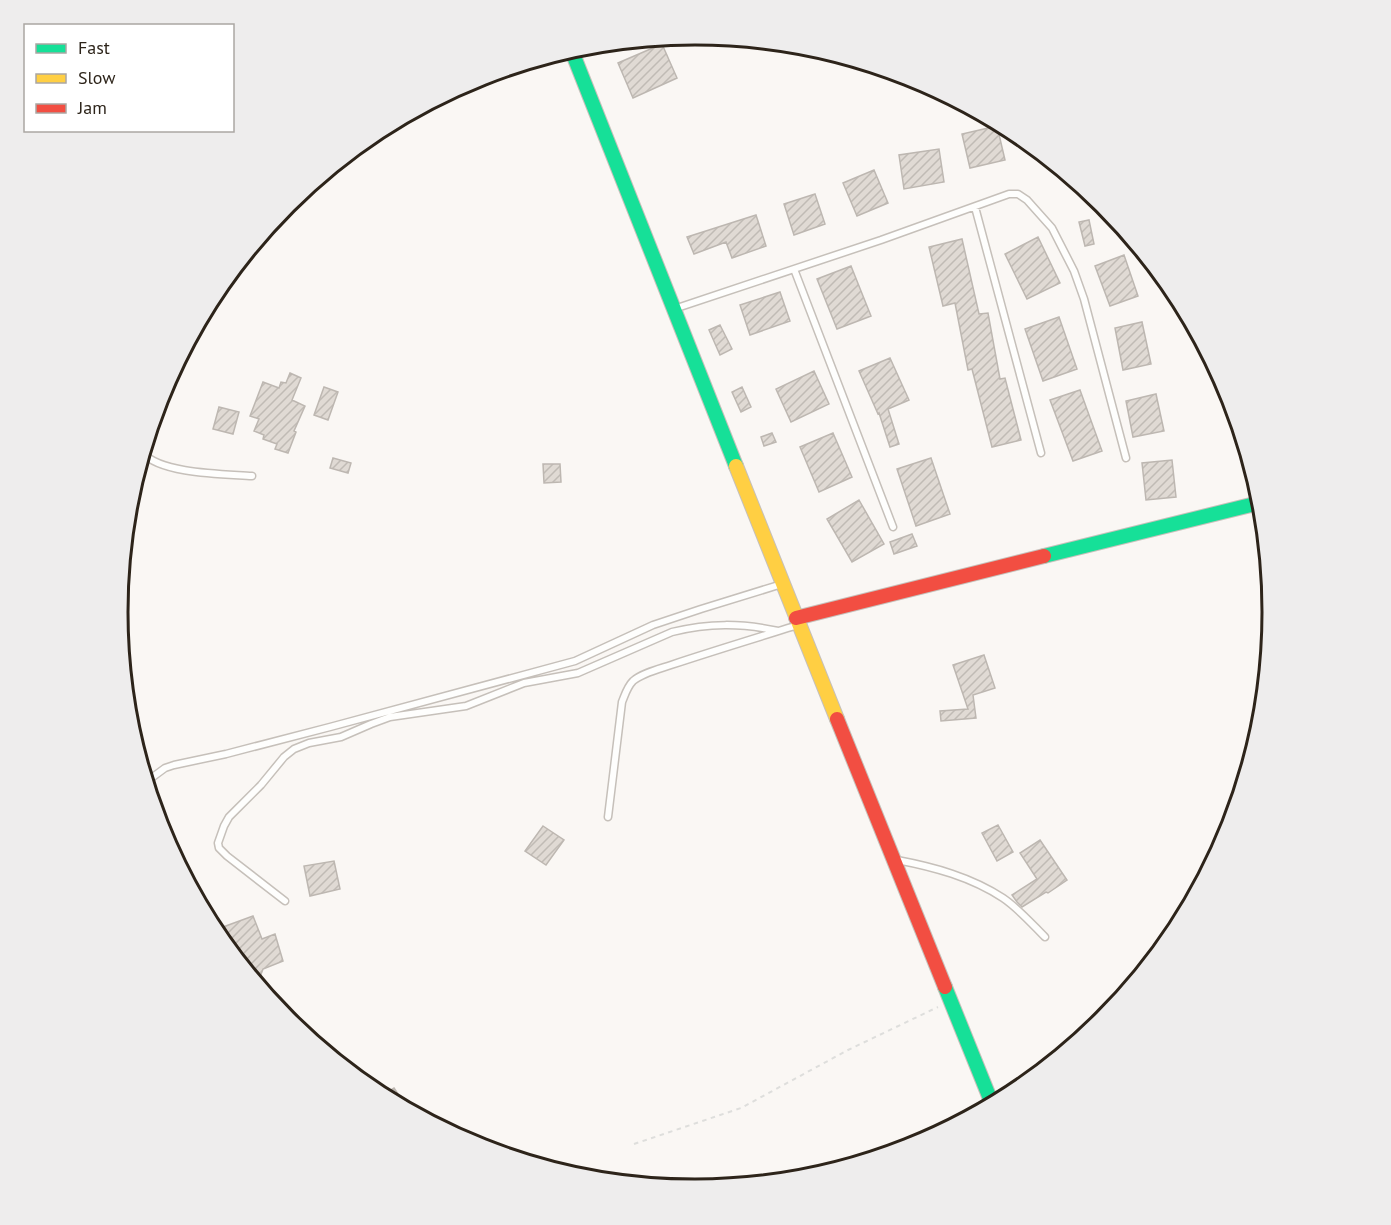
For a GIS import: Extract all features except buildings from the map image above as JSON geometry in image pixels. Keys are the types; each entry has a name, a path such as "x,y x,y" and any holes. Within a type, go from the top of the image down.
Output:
{"street":[{"path":"575,58 797,621 990,1097"},
{"path":"797,621 1252,505"}],"lane":[{"path":"674,309 1009,194 1018,194 1027,200 1052,228 1074,271 1084,300 1126,458"},
{"path":"975,207 1041,453"},
{"path":"794,269 893,527"},
{"path":"149,458 179,469 252,476"},
{"path":"153,777 165,768 174,765 226,754 575,661 653,626 782,583"},
{"path":"608,817 622,702 628,686 638,677 778,631 797,621"},
{"path":"285,901 223,852 218,843 229,817 294,749 309,743 342,737 390,717 466,706 524,683 578,673 672,632 719,625 738,625 778,631"},
{"path":"894,859 932,866 968,879 1005,899 1045,937"}],"path":[{"path":"634,1144 741,1107 848,1050 951,1001"}],"traffic: fast":[{"path":"575,58 736,466"},
{"path":"1044,556 1252,505"},
{"path":"945,987 990,1097"}],"traffic: slow":[{"path":"736,466 837,719"}],"traffic: jam":[{"path":"796,618 1044,556"},
{"path":"837,719 945,987"}]}
